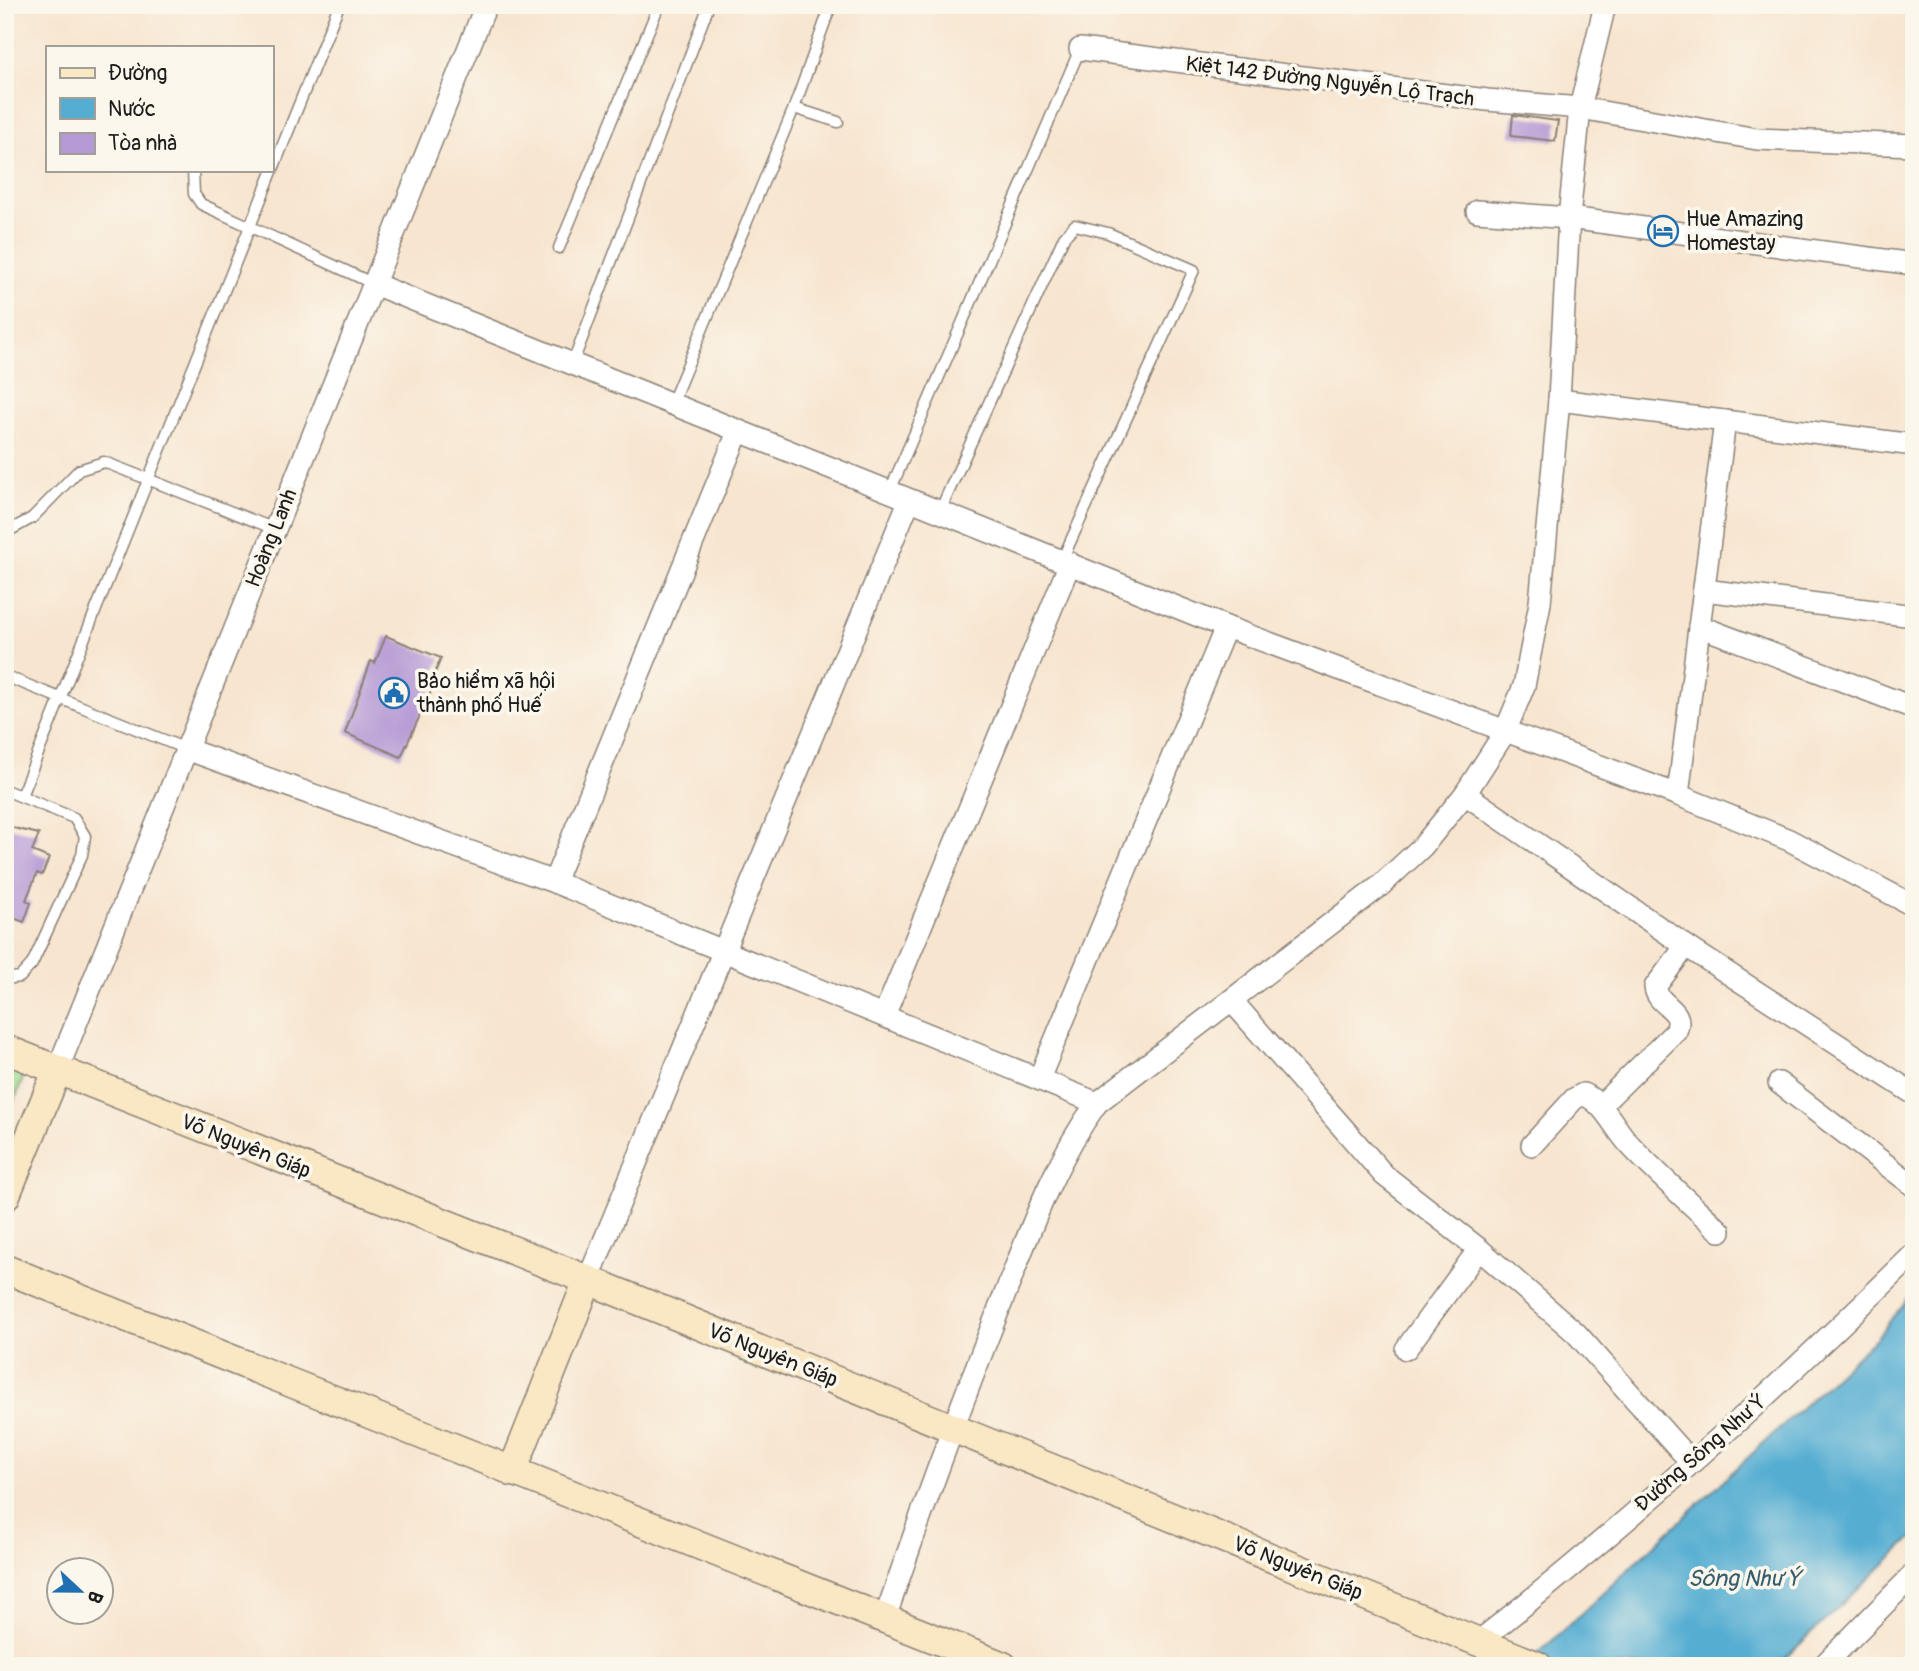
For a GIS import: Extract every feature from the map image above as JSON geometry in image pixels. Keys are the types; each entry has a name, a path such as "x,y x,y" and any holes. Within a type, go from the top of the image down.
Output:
{"street":[{"name":"Hoàng Lanh","path":"57,1071 486,5"},
{"path":"885,1618 951,1427 1044,1198 1077,1130 1097,1103 1380,886 1423,846 1465,794 1505,732 1524,686 1541,603 1559,400 1569,218 1580,108 1605,5"},
{"name":"Kiệt 142 Đường Nguyễn Lộ Trạch","path":"1080,50 1487,100 1580,108 1757,139 1914,145"},
{"path":"1476,211 1569,218 1914,264"},
{"path":"374,284 1226,627 1678,794 1789,840 1914,906"},
{"path":"1559,400 1914,445"},
{"path":"1678,794 1725,421"},
{"path":"554,883 738,432"},
{"path":"512,1472 723,951 899,497"},
{"path":"884,1016 1066,562"},
{"path":"1704,590 1914,615"},
{"path":"1699,626 1914,708"},
{"path":"1039,1079 1226,627"},
{"path":"186,749 554,883 1097,1103"},
{"path":"1465,794 1686,946 1914,1094"},
{"path":"1601,1105 1676,1031 1680,1022 1678,1015 1659,997 1655,987 1686,946"},
{"path":"1232,1002 1384,1175 1479,1249 1576,1333 1690,1461"},
{"name":"Võ Nguyên Giáp","path":"5,1049 588,1280 1538,1666"},
{"path":"5,1197 57,1071"},
{"path":"1779,1083 1914,1186"},
{"path":"1532,1145 1574,1099 1583,1094 1601,1105 1628,1143 1720,1231"},
{"path":"1406,1349 1479,1249"},
{"name":"Đường Sông Như Ý","path":"1487,1645 1548,1587 1797,1369 1914,1254"},
{"path":"5,1269 1003,1666"},
{"path":"1823,1666 1914,1574"}],"lane":[{"path":"559,248 659,5"},
{"path":"572,365 709,5"},
{"path":"671,405 794,108 831,5"},
{"path":"273,167 337,6"},
{"path":"899,497 1080,50"},
{"path":"794,108 838,122"},
{"path":"193,172 194,194 201,204 374,284"},
{"path":"21,796 271,172"},
{"path":"939,513 1064,237 1075,225 1108,233 1194,270 1066,562"},
{"path":"5,533 32,518 79,471 91,464 104,462 275,528"},
{"path":"5,676 186,749"},
{"path":"5,790 74,818 85,836 82,855 32,964 20,977 5,979"}],"green space":[{"path":"5,1059 14,1062 23,1079 5,1123"}],"water":[{"name":"Sông Như Ý","path":"1914,1291 1914,1536 1777,1666 1525,1666 1877,1337"}],"building":[{"path":"1513,115 1558,121 1555,141 1511,136"},
{"name":"Bảo hiểm xã hội thành phố Huế","path":"386,636 441,658 430,685 433,687 401,757 345,733 371,661 375,663"},
{"path":"5,826 39,834 32,851 49,858 42,875 37,873 26,900 31,903 24,922 5,915"}],"place":[{"name":"Hue Amazing Homestay","path":"1663,231"},
{"name":"Bảo hiểm xã hội thành phố Huế","path":"394,693"}]}
